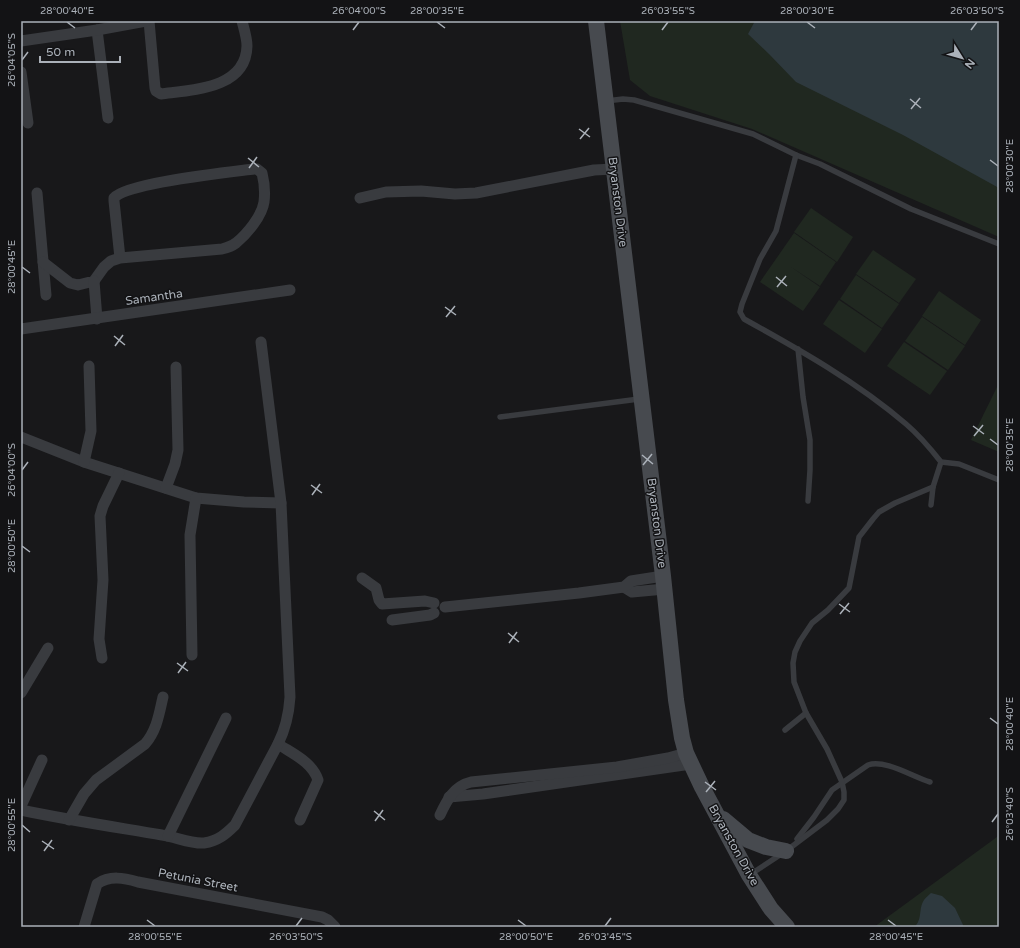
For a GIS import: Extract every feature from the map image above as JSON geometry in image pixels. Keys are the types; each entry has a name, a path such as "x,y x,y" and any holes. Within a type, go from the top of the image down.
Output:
{"street":[{"path":"21,41 147,21 155,88 156,91 161,94 206,88 234,75 240,67 246,54 247,44 242,21"},
{"name":"Bryanston Drive","path":"596,21 664,583 678,715 689,758 716,813 749,875 771,909 787,927"},
{"path":"97,30 108,118"},
{"path":"21,72 28,123"},
{"path":"97,319 94,281 104,266 111,262 120,258 222,249 235,244 254,222 264,202 262,173 257,169 254,169 154,184 120,192 114,198 114,201 120,258"},
{"path":"360,198 386,192 421,191 455,194 476,193 594,170 614,169"},
{"path":"37,193 46,295"},
{"path":"43,262 70,283 78,285 94,281"},
{"name":"Samantha","path":"21,329 290,290"},
{"path":"21,810 69,820 203,843 214,841 226,834 235,825 278,744 288,715 290,697 281,503 261,342"},
{"path":"84,462 91,431 89,366"},
{"path":"166,488 175,464 178,450 176,367"},
{"path":"22,439 84,462 196,498 281,503"},
{"path":"102,658 99,639 103,580 100,516 103,506 119,473"},
{"path":"192,655 190,535 196,498"},
{"path":"362,578 376,588 379,600 382,604 425,601 434,608 439,615 444,611 445,607 624,587 631,581 664,583"},
{"path":"392,620 430,615 434,608"},
{"path":"21,693 48,648"},
{"path":"69,820 84,794 96,780 145,744 150,738 157,724 162,697"},
{"path":"168,836 226,718"},
{"path":"278,744 301,758 315,772 318,780 300,820"},
{"path":"440,815 449,797 459,786 471,782 617,767 668,758 689,758"},
{"path":"21,806 42,760"},
{"path":"716,813 748,840 766,847 790,847"},
{"name":"Petunia Street","path":"84,927 97,884 103,880 112,878 125,878 138,882 322,917 328,920 335,927"}],"lane":[{"path":"606,101 623,99 634,100 753,134 796,155 820,164 911,209 999,244"},
{"path":"796,155 776,231 760,259 742,304 740,312 744,319 798,349 865,392 918,435 941,462 959,464 999,480"},
{"path":"798,349 803,397 810,440 808,501"},
{"path":"500,417 642,399"},
{"path":"931,505 933,487 941,462"},
{"path":"749,875 817,827 838,809 845,796 842,782 827,749 806,713 796,691 792,674 795,652 800,641 812,623 828,610 849,588 859,537 879,512 895,503 933,487"},
{"path":"785,730 806,713"},
{"path":"790,847 814,817 828,793 868,765 878,763 898,769 930,782"}],"shaded area":[{"path":"620,21 999,21 999,237 752,129 650,96 630,80"},
{"path":"755,21 999,21 999,188 903,135 796,82 748,34"},
{"path":"811,208 853,237 837,262 794,232"},
{"path":"794,233 836,262 820,286 791,267 820,287 803,311 760,282"},
{"path":"873,250 916,279 899,303 856,274"},
{"path":"856,275 899,304 882,328 840,299"},
{"path":"939,291 981,320 965,345 922,316"},
{"path":"839,300 882,329 865,353 823,324"},
{"path":"922,317 965,346 948,370 905,341"},
{"path":"904,342 947,371 930,395 887,366"},
{"path":"999,383 999,452 971,440"},
{"path":"999,834 999,927 874,927 997,837"},
{"path":"931,893 942,896 955,908 964,927 914,927 920,918 922,903"}]}
